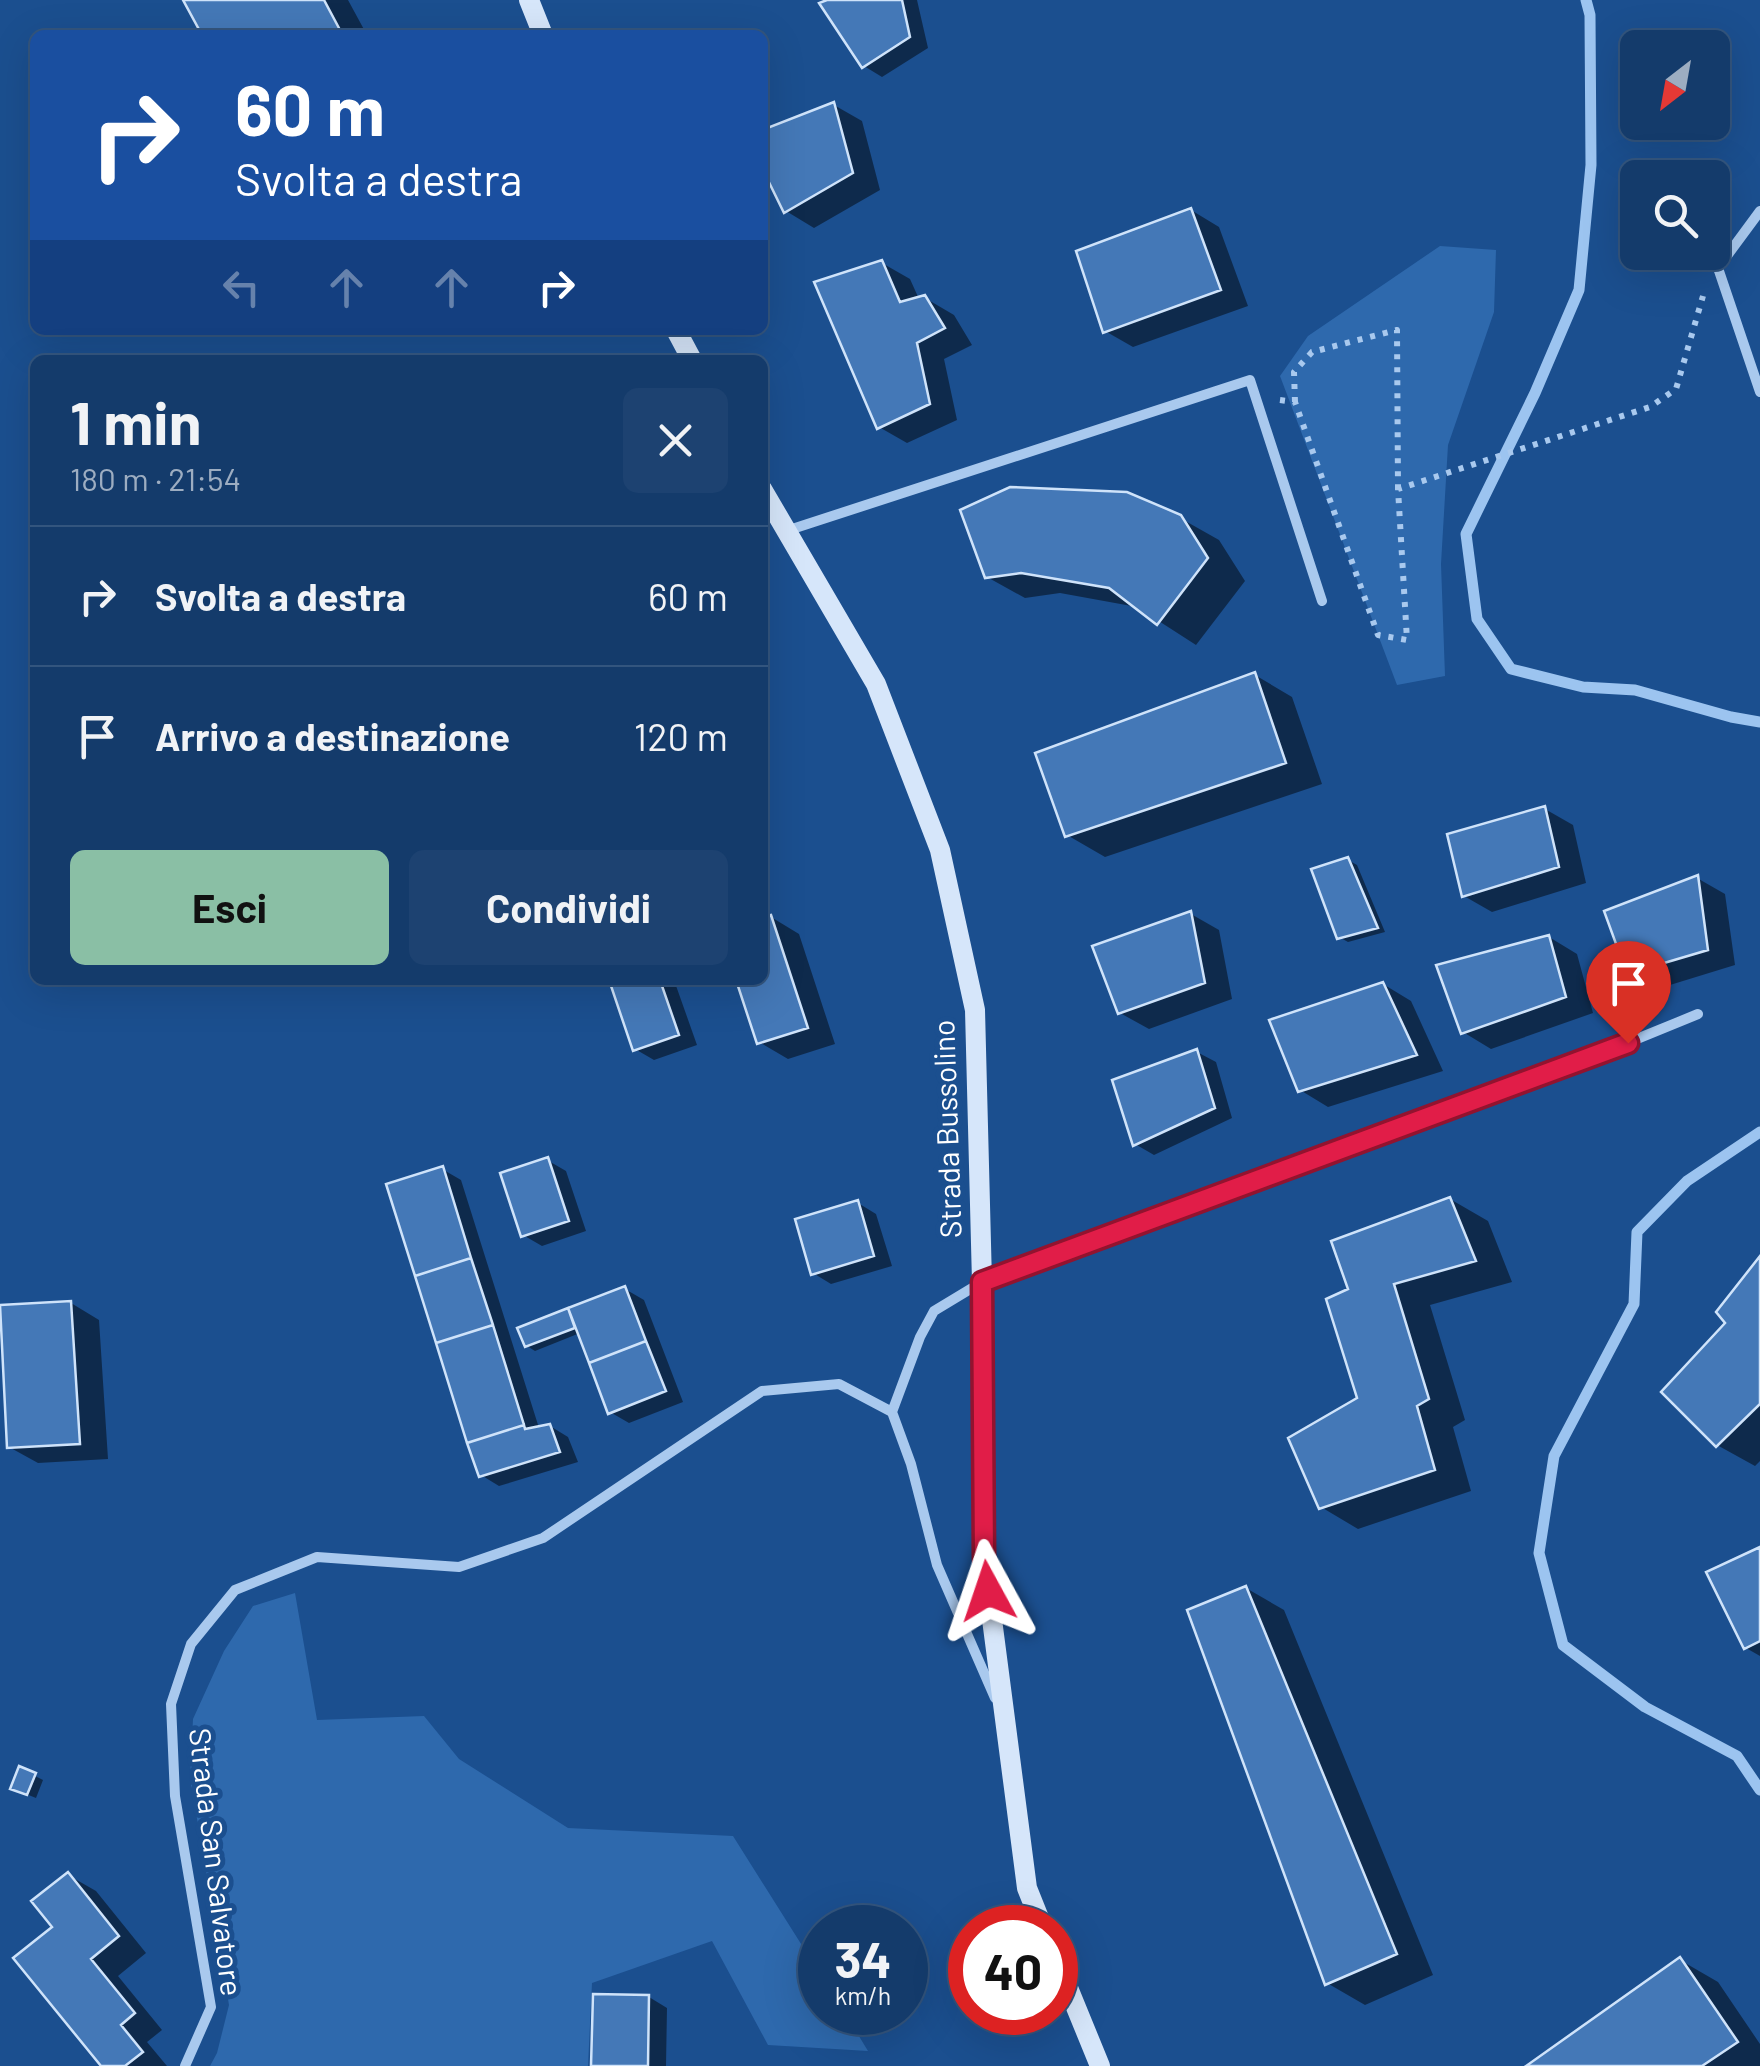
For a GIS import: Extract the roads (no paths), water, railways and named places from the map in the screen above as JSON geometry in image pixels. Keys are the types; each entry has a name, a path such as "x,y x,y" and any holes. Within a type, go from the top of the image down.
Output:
{"street":[{"path":"529,0 541,30"},
{"path":"1760,212 1718,268 1760,392"},
{"path":"785,532 1250,380 1322,601"},
{"name":"Strada Bussolino","path":"768,501 876,684 940,850 976,1010 984,1558 1028,1888 1034,1905"},
{"path":"1006,1722 937,1565 911,1464 892,1412 920,1337 934,1312 982,1282 1698,1014"},
{"name":"Strada San Salvatore","path":"186,2066 211,2007 175,1796 171,1704 191,1644 235,1590 317,1557 459,1567 543,1538 762,1391 839,1384 892,1412"},
{"path":"1078,2012 1100,2066"}],"waterway":[{"path":"1586,0 1590,15 1591,165 1579,290 1535,393 1466,534 1477,619 1511,669 1583,687 1635,690 1760,722"},
{"path":"1760,1132 1687,1181 1637,1232 1634,1304 1554,1456 1539,1553 1563,1645 1645,1707 1737,1756 1760,1790"}]}
